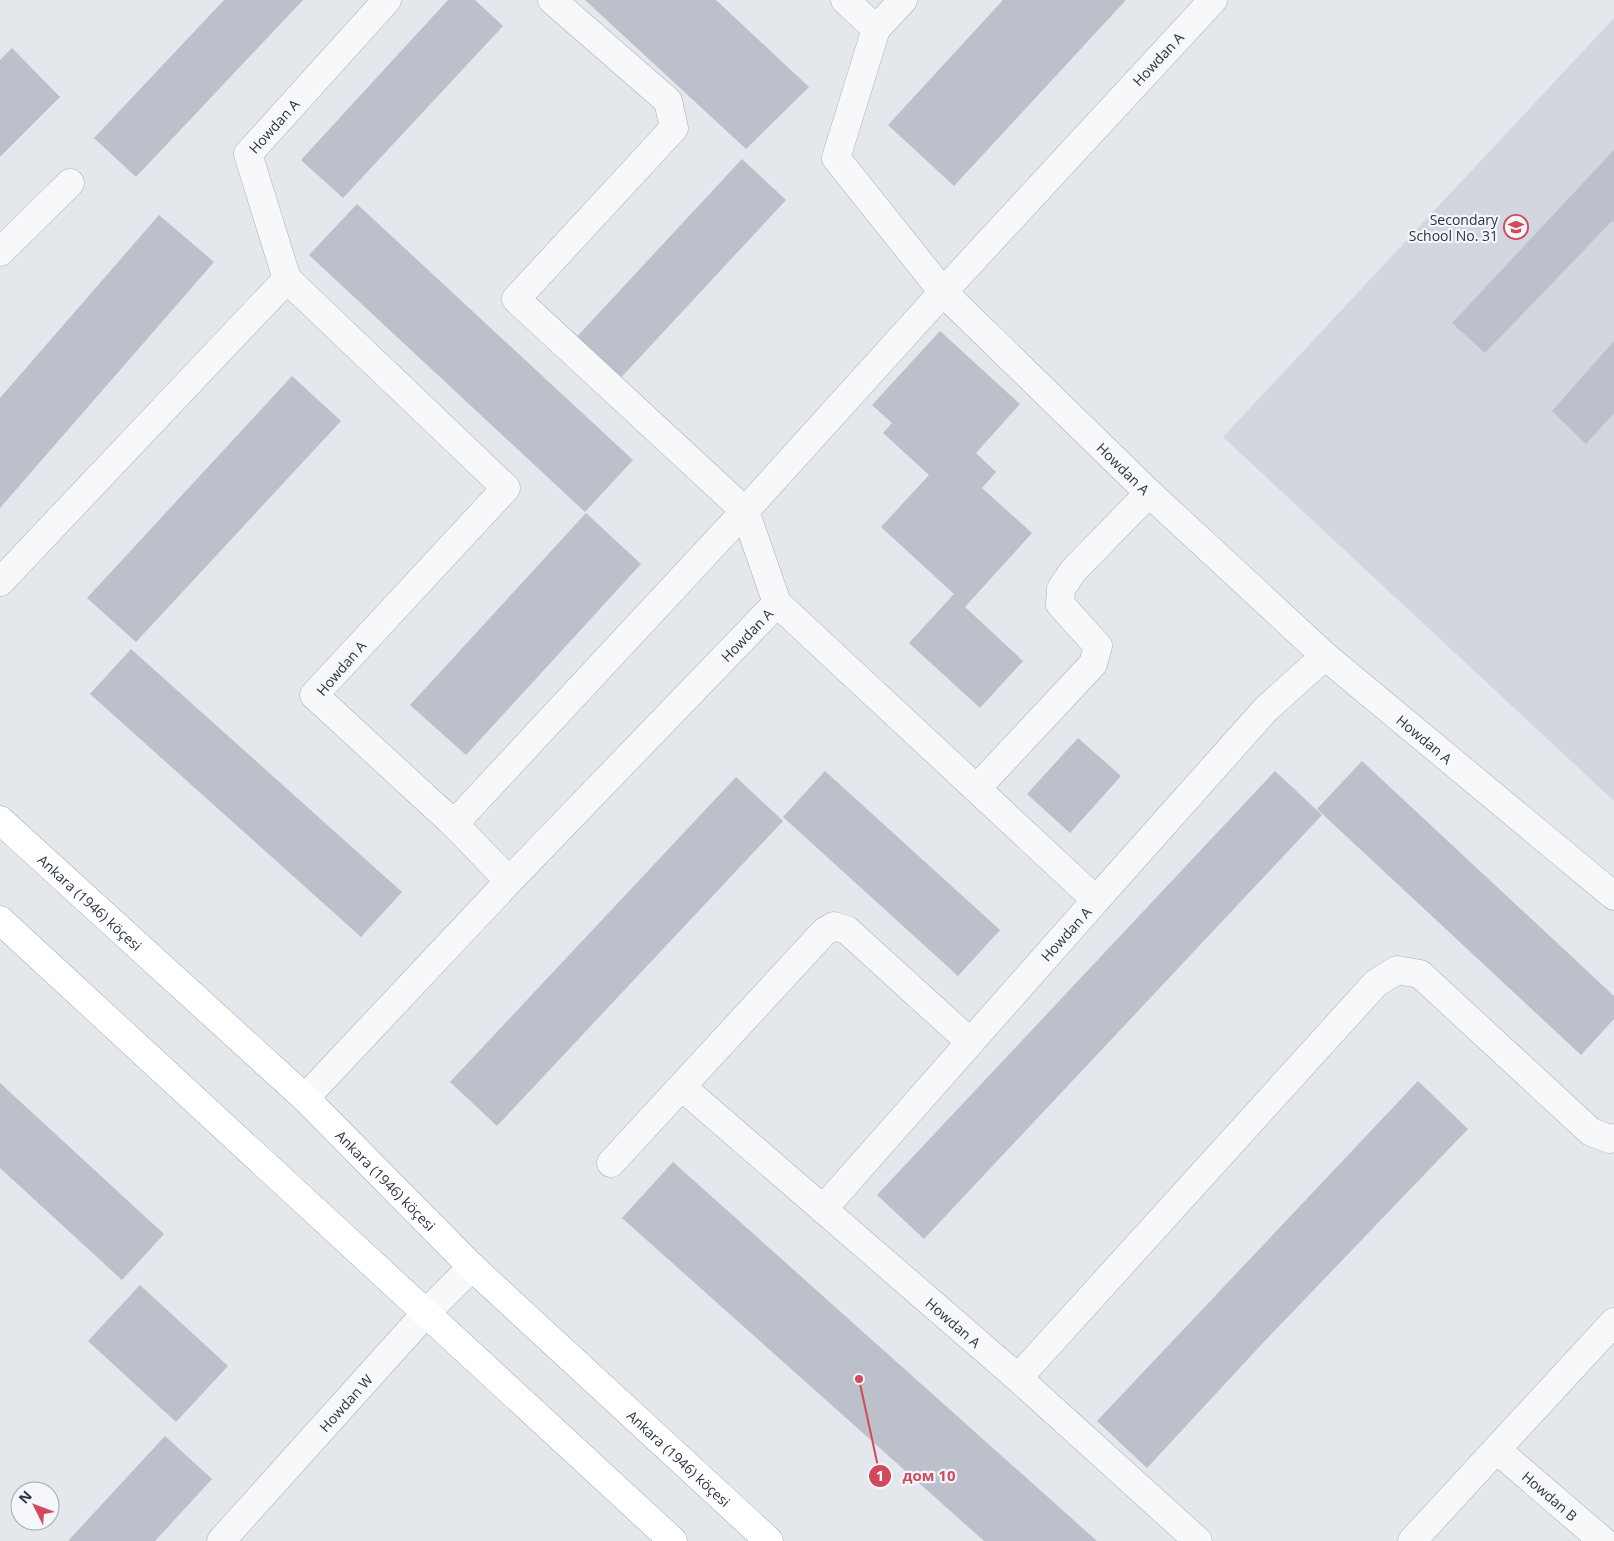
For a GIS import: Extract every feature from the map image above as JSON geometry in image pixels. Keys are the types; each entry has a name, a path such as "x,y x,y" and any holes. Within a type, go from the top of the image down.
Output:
{"main road":[{"name":"Ankara (1946) köçesi","path":"0,820 305,1098 472,1267 769,1541"},
{"path":"0,920 673,1541"}],"street":[{"name":"Howdan A","path":"387,0 248,154 287,279 506,488 314,695 454,824 509,881"},
{"path":"552,0 668,101 674,128 516,299 745,510 777,603"},
{"path":"845,0 876,29"},
{"path":"454,824 745,510 943,292 836,158 876,29 903,0"},
{"name":"Howdan A","path":"1213,0 943,292 1149,492 1325,656 1614,896"},
{"path":"0,252 70,183"},
{"path":"0,582 287,279"},
{"path":"977,788 1093,664 1098,646 1060,604 1061,589 1074,571 1149,492"},
{"name":"Howdan A","path":"305,1098 509,881 777,603 1096,900 823,1209 1018,1378 1198,1541"},
{"path":"1096,900 1266,709 1325,656"},
{"path":"611,1163 824,932 834,926 847,930 970,1042"},
{"path":"1018,1378 1376,983 1397,970 1420,974 1591,1132 1610,1139 1614,1138"},
{"path":"682,1087 823,1209"},
{"name":"Howdan W","path":"221,1541 426,1313 472,1267"},
{"path":"1412,1541 1614,1322"},
{"name":"Howdan B","path":"1497,1450 1603,1541"}],"shaded area":[{"name":"Secondary School No. 31","path":"1614,18 1614,801 1223,437"}],"building":[{"path":"224,0 303,0 136,177 94,138"},
{"path":"448,0 475,0 503,26 343,198 301,160"},
{"path":"585,0 716,0 809,87 746,149"},
{"path":"1003,0 1126,0 954,186 888,125"},
{"path":"12,48 60,97 0,157 0,60"},
{"path":"1614,150 1614,223 1612,221 1485,353 1452,323"},
{"path":"742,159 786,200 616,383 572,342"},
{"path":"357,204 633,460 585,512 309,255"},
{"path":"159,215 214,262 0,508 0,398"},
{"path":"940,331 1020,404 976,453 996,472 982,488 1032,533 965,607 1023,661 980,708 909,643 954,594 881,527 929,475 883,433 892,423 872,405"},
{"path":"1614,341 1614,413 1586,444 1552,411"},
{"path":"292,376 341,421 136,642 87,598"},
{"path":"586,513 641,564 466,755 410,705"},
{"path":"131,649 402,892 361,937 90,694"},
{"path":"1078,738 1121,776 1070,833 1027,794"},
{"path":"1362,761 1614,996 1614,1019 1581,1055 1317,809"},
{"path":"825,771 1000,930 958,976 783,817"},
{"path":"1275,771 1322,815 924,1239 877,1195"},
{"path":"736,777 783,821 497,1126 450,1082"},
{"path":"1418,1081 1468,1129 1261,1345 1147,1468 1097,1421"},
{"path":"0,1083 164,1234 122,1280 0,1168"},
{"path":"673,1162 1097,1541 984,1541 622,1218"},
{"path":"140,1285 228,1366 176,1422 88,1341"},
{"path":"165,1436 212,1479 155,1541 68,1541"}],"place":[{"name":"Secondary School No. 31","path":"1516,227"},
{"name":"дом 10","path":"859,1379"}]}
